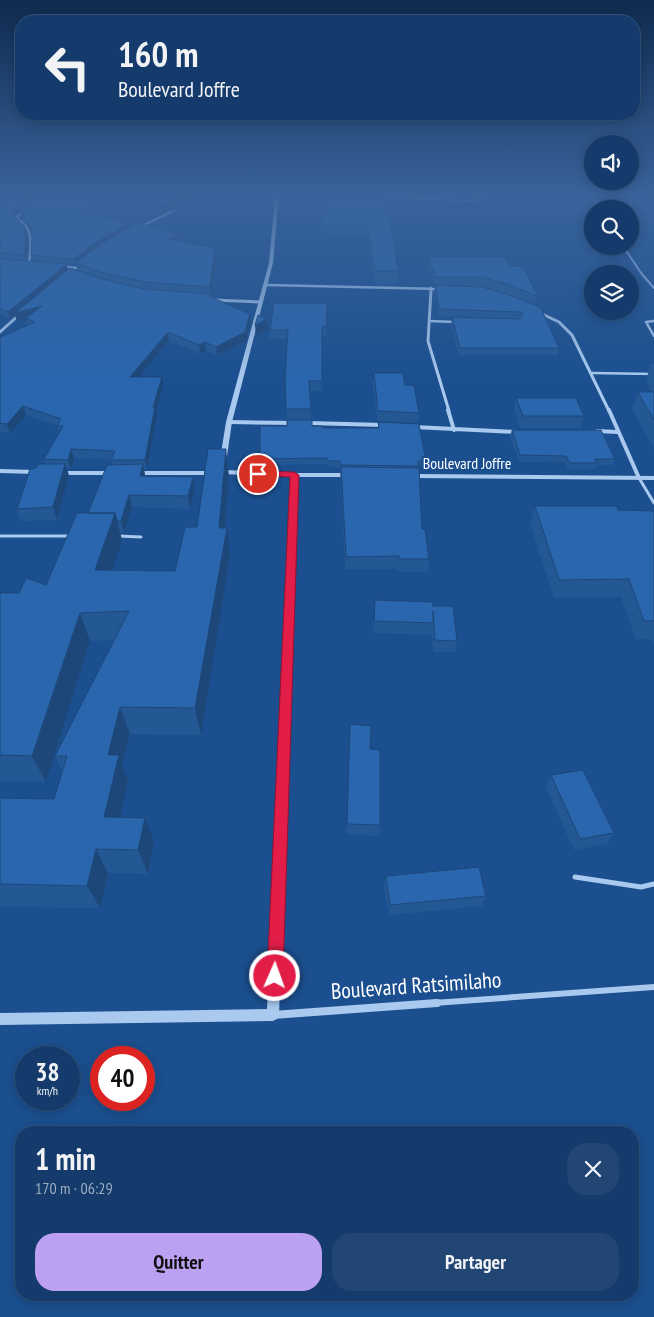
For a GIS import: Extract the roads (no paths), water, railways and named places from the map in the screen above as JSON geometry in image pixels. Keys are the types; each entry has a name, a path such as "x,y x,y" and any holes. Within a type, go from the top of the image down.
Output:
{"street":[{"path":"29,257 29,263 38,264"},
{"path":"221,472 229,422 260,302 267,285 272,257"},
{"path":"71,272 84,262"},
{"path":"57,266 76,268"},
{"path":"267,285 451,289"},
{"path":"431,288 428,341 454,430"},
{"path":"207,300 260,302"},
{"path":"0,332 27,309"},
{"path":"533,310 559,322 572,335 592,373 616,432 639,478"},
{"path":"229,422 350,423 388,426"},
{"path":"407,427 521,432"},
{"path":"592,431 616,432"},
{"path":"0,471 39,472"},
{"path":"58,472 117,473"},
{"path":"136,473 221,472 352,476"},
{"path":"273,1015 294,475"},
{"name":"Boulevard Joffre","path":"409,476 654,478"},
{"name":"Boulevard Ratsimilaho","path":"0,1019 273,1015 654,988"}],"lane":[{"path":"631,257 654,288"},
{"path":"654,321 646,322 654,336"},
{"path":"430,322 459,322"},
{"path":"592,373 654,374"},
{"path":"639,478 654,503"},
{"path":"0,536 75,536"},
{"path":"112,536 141,537"},
{"path":"575,877 641,887 654,884"}]}
